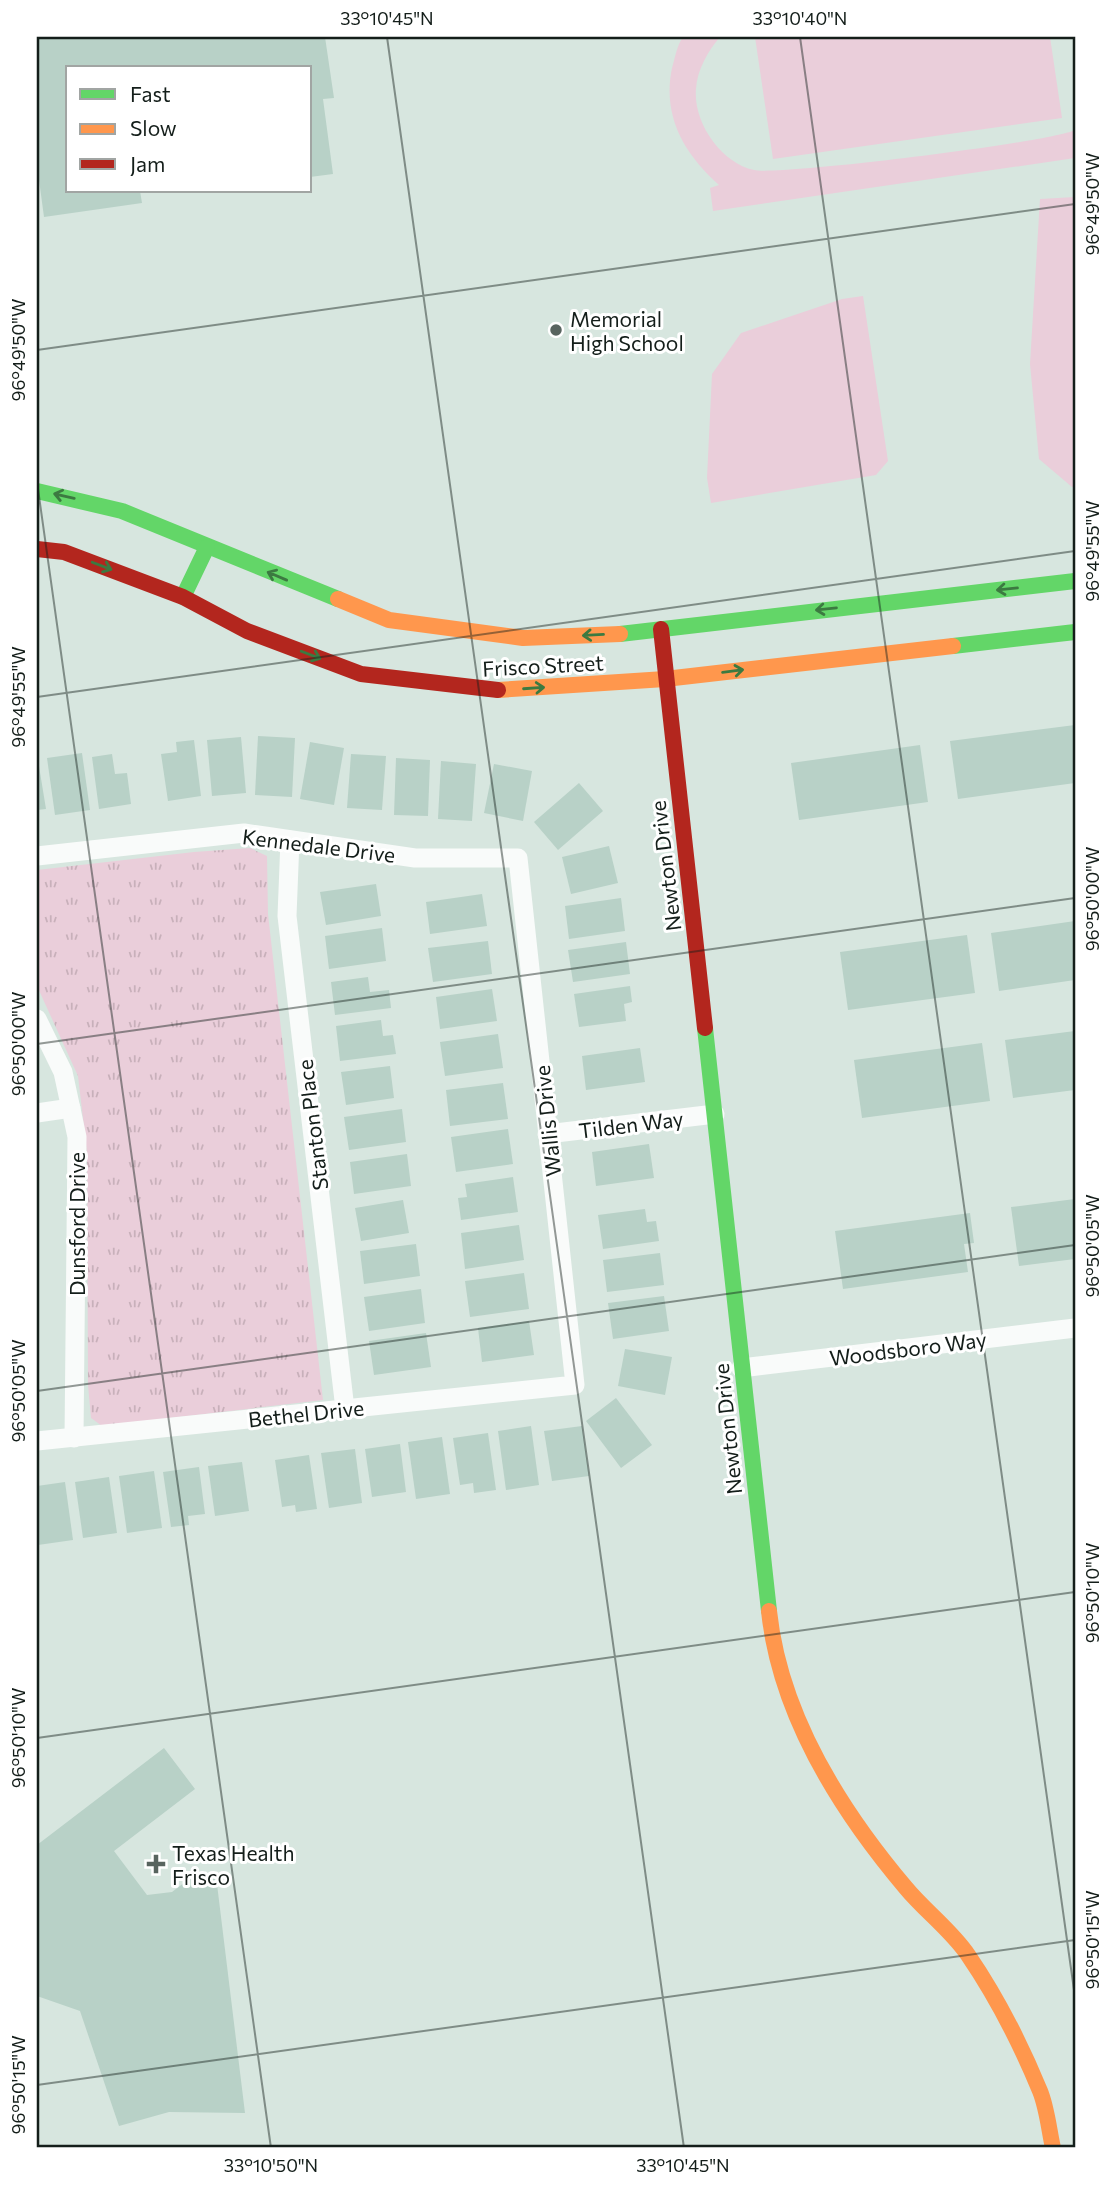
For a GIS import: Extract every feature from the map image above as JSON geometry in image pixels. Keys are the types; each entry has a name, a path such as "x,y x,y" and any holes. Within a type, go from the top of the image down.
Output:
{"street":[{"name":"Frisco Street","path":"37,491 122,511 334,599 402,622 523,638 660,629 1075,581"},
{"path":"183,597 207,547"},
{"name":"Frisco Street","path":"37,549 64,552 183,597 247,631 361,674 489,691 665,679 1075,632"},
{"name":"Newton Drive","path":"660,629 771,1633 790,1703 836,1795 906,1888 973,1964 1006,2020 1041,2093 1053,2148"},
{"name":"Kennedale Drive","path":"37,856 244,833 415,858 518,858"},
{"name":"Stanton Place","path":"290,840 287,916 345,1409"},
{"name":"Wallis Drive","path":"518,858 575,1385"},
{"name":"Dunsford Drive","path":"37,1019 62,1072 77,1137 74,1438"},
{"path":"37,1113 71,1108"},
{"name":"Tilden Way","path":"547,1134 715,1114"},
{"name":"Woodsboro Way","path":"741,1367 1075,1328"},
{"name":"Bethel Drive","path":"37,1441 575,1385"}],"green space":[{"path":"683,37 720,37 707,55 698,75 696,102 699,115 720,150 742,166 754,170 812,168 916,157 1019,142 1075,130 1075,158 713,211 710,188 719,185 686,147 673,118 670,102 672,68"},
{"path":"755,37 1050,37 1062,118 773,159"},
{"path":"1075,197 1075,487 1072,487 1039,459 1030,364 1040,199"},
{"path":"863,296 888,461 876,475 711,503 707,478 712,374 741,333 842,299"},
{"path":"250,848 267,856 268,914 323,1400 102,1426 91,1418 88,1385 87,1153 78,1076 37,986 37,870"}],"building":[{"path":"37,37 325,37 334,98 323,99 333,174 312,177 312,66 66,66 66,192 140,192 142,203 44,217 37,165"},
{"path":"1075,725 1075,783 958,799 950,741"},
{"path":"258,736 295,738 292,797 255,795"},
{"path":"241,737 246,793 212,796 207,740"},
{"path":"194,740 201,796 168,801 161,754 177,752 176,742"},
{"path":"310,742 344,748 334,805 300,799"},
{"path":"920,745 928,802 799,820 791,763"},
{"path":"82,753 90,810 55,815 47,758"},
{"path":"37,754 46,809 37,810"},
{"path":"112,754 115,774 127,773 131,804 99,809 92,757"},
{"path":"351,754 386,756 382,810 347,808"},
{"path":"396,758 430,760 428,816 394,815"},
{"path":"441,761 476,764 472,821 438,819"},
{"path":"494,764 532,771 523,821 484,813"},
{"path":"579,783 603,811 558,850 534,822"},
{"path":"609,846 618,883 571,894 562,857"},
{"path":"376,884 381,916 326,925 320,892"},
{"path":"482,894 487,926 430,934 426,902"},
{"path":"621,898 625,931 569,939 565,906"},
{"path":"1075,921 1075,980 999,991 991,933"},
{"path":"382,928 386,961 329,969 325,936"},
{"path":"967,935 975,993 848,1010 840,952"},
{"path":"488,941 492,974 433,982 428,948"},
{"path":"626,942 630,974 573,982 568,950"},
{"path":"368,977 370,992 389,990 391,1008 335,1015 331,982"},
{"path":"630,986 632,1002 624,1004 626,1021 579,1027 574,994"},
{"path":"492,989 497,1021 440,1029 436,997"},
{"path":"381,1020 383,1036 393,1035 396,1054 340,1061 336,1026"},
{"path":"1075,1031 1075,1090 1013,1098 1005,1040"},
{"path":"498,1034 503,1068 445,1076 440,1042"},
{"path":"982,1043 990,1101 862,1118 854,1060"},
{"path":"640,1048 645,1082 586,1090 582,1056"},
{"path":"390,1066 394,1098 346,1105 341,1072"},
{"path":"503,1083 508,1119 450,1126 446,1090"},
{"path":"402,1109 406,1142 349,1150 344,1117"},
{"path":"508,1129 513,1164 456,1172 451,1137"},
{"path":"649,1144 654,1178 596,1186 592,1152"},
{"path":"407,1154 411,1186 354,1194 350,1162"},
{"path":"513,1177 518,1212 461,1220 458,1198 467,1197 465,1184"},
{"path":"1075,1199 1075,1259 1019,1266 1011,1207"},
{"path":"403,1200 409,1233 361,1241 355,1208"},
{"path":"645,1209 647,1222 656,1221 659,1241 603,1249 598,1215"},
{"path":"970,1213 974,1243 964,1244 968,1272 843,1289 835,1231"},
{"path":"519,1225 524,1260 465,1269 461,1233"},
{"path":"416,1244 420,1276 364,1284 360,1251"},
{"path":"660,1253 664,1285 607,1292 603,1260"},
{"path":"524,1273 529,1309 470,1317 465,1281"},
{"path":"421,1289 425,1323 369,1331 364,1297"},
{"path":"664,1296 669,1331 613,1339 608,1303"},
{"path":"529,1321 534,1355 482,1362 478,1328"},
{"path":"426,1333 431,1367 374,1375 369,1341"},
{"path":"625,1349 672,1357 665,1395 618,1386"},
{"path":"616,1398 652,1445 621,1468 586,1421"},
{"path":"531,1426 539,1485 506,1490 498,1431"},
{"path":"582,1426 589,1476 552,1481 544,1431"},
{"path":"488,1433 496,1490 474,1493 473,1483 460,1485 453,1438"},
{"path":"442,1437 450,1494 416,1499 408,1442"},
{"path":"400,1444 406,1492 372,1497 365,1449"},
{"path":"355,1449 362,1503 329,1508 321,1453"},
{"path":"309,1455 317,1509 296,1512 295,1505 282,1507 275,1460"},
{"path":"242,1462 249,1511 215,1516 208,1466"},
{"path":"199,1467 205,1514 188,1516 189,1525 171,1527 163,1472"},
{"path":"154,1471 162,1528 127,1533 119,1476"},
{"path":"109,1477 117,1533 83,1538 75,1482"},
{"path":"65,1482 73,1540 38,1545 37,1486"},
{"name":"Texas Health Frisco","path":"164,1748 195,1789 114,1851 147,1895 172,1892 189,1879 216,1876 245,2113 169,2112 119,2126 80,2011 37,1996 37,1845"}],"traffic: fast":[{"path":"37,491 122,511 338,599"},
{"path":"183,597 207,547"},
{"path":"620,634 1075,581"},
{"path":"953,646 1075,632"},
{"path":"705,1028 769,1611"}],"traffic: slow":[{"path":"338,599 389,620 523,638 620,634"},
{"path":"498,690 665,679 953,646"},
{"path":"769,1611 775,1650 786,1687 817,1759 858,1826 913,1896 961,1946 988,1987 1040,2091 1053,2148"}],"traffic: jam":[{"path":"37,549 64,552 183,597 247,631 361,674 498,690"},
{"path":"661,629 705,1028"}],"place":[{"name":"Memorial High School","path":"556,330"},
{"name":"Texas Health Frisco","path":"156,1864"}]}
